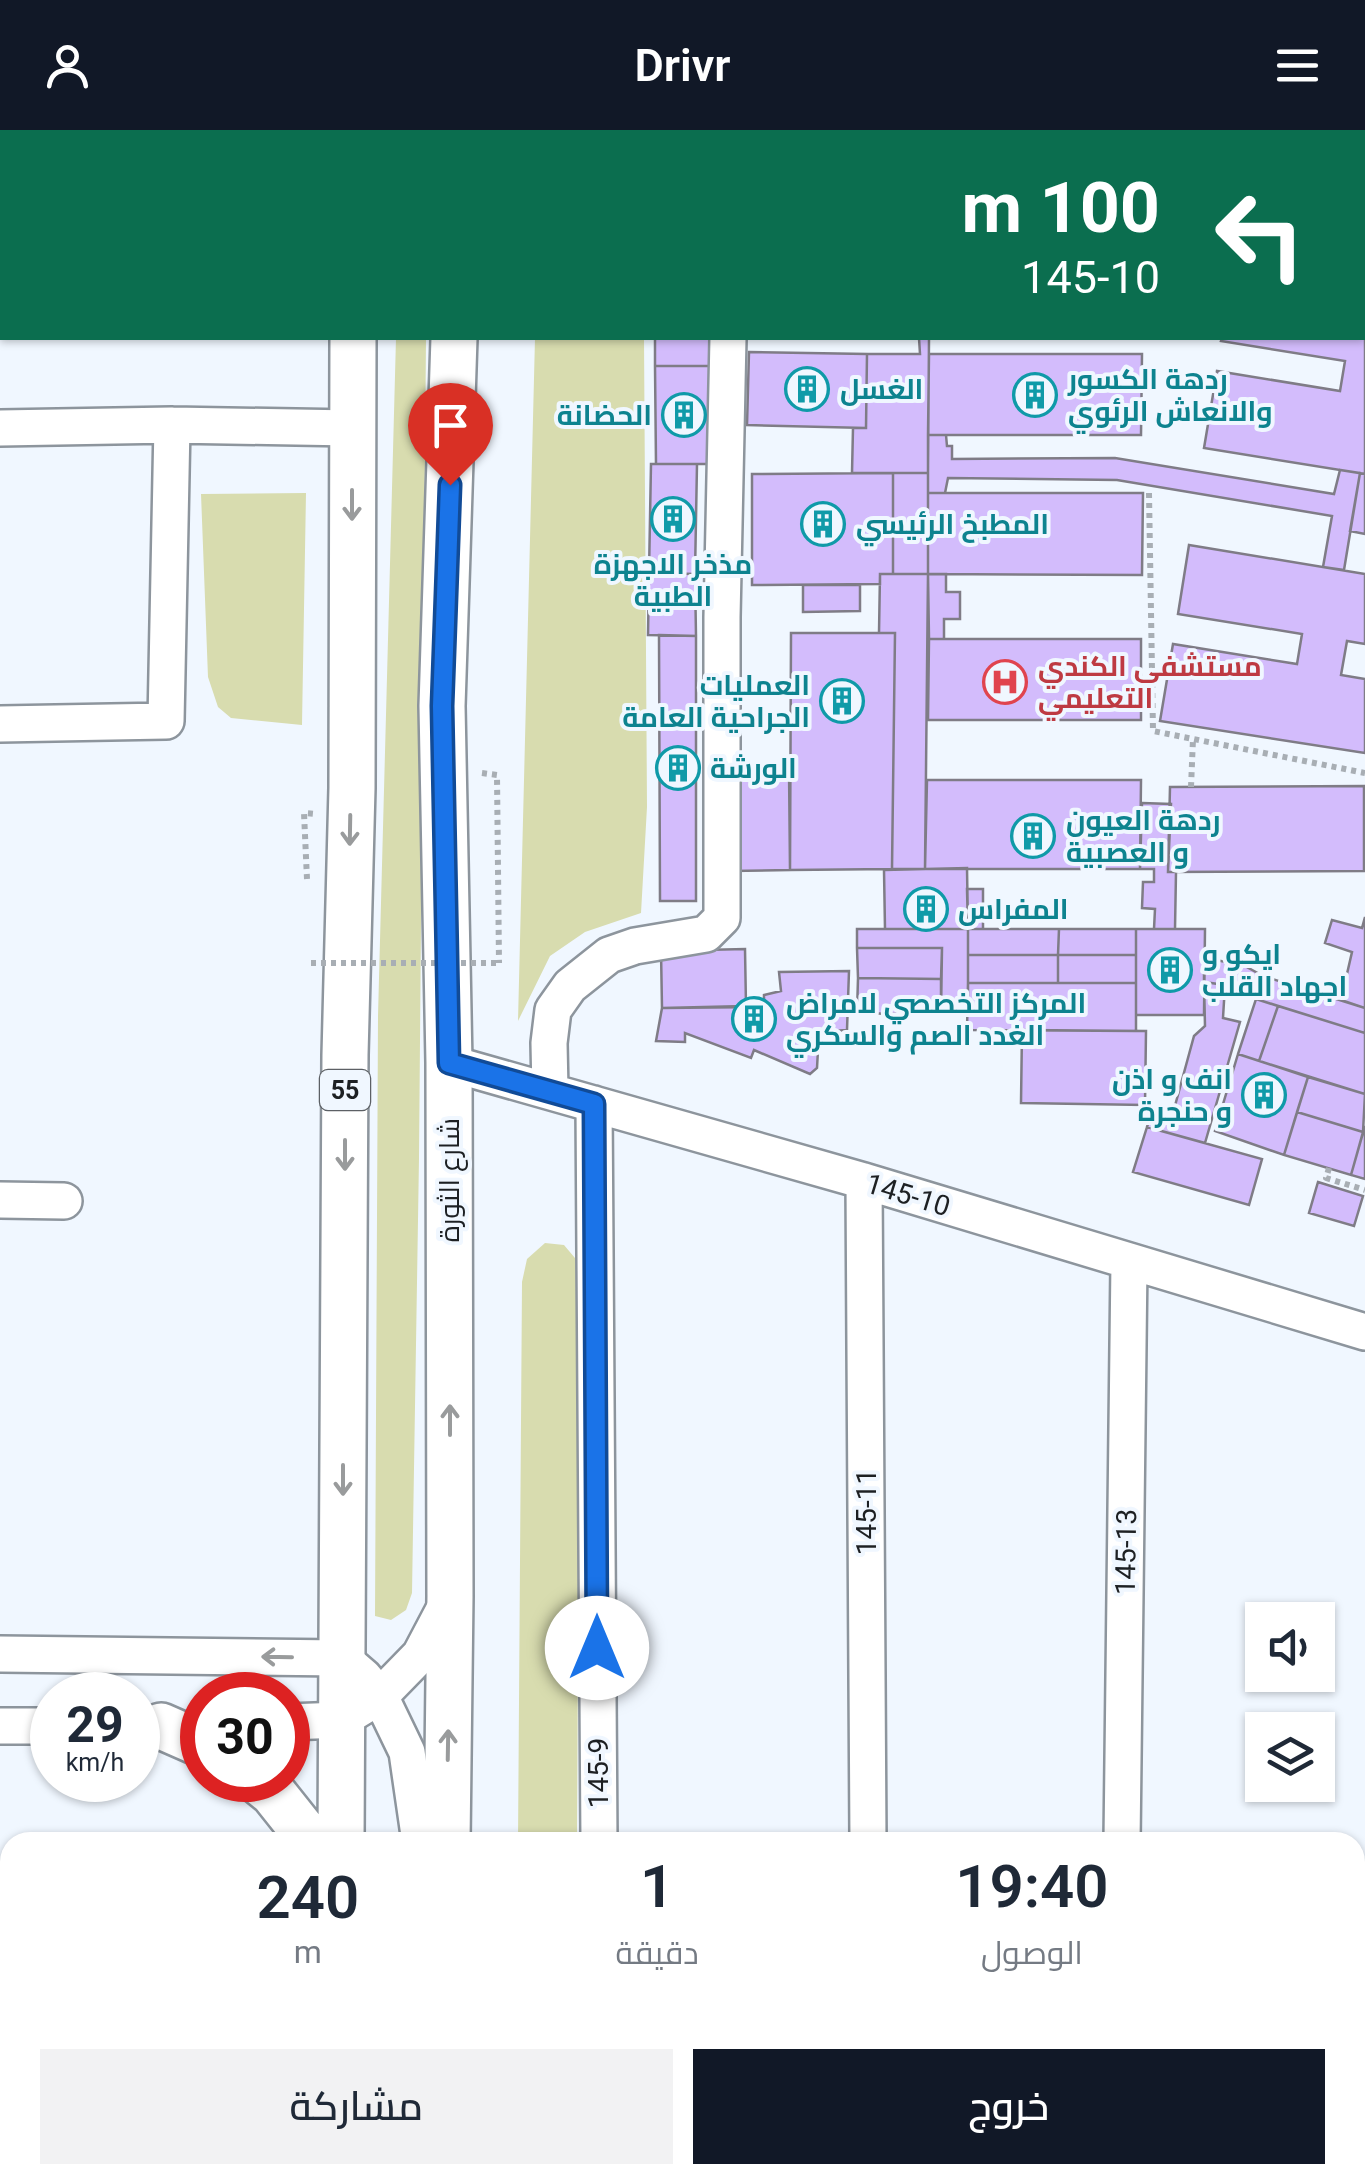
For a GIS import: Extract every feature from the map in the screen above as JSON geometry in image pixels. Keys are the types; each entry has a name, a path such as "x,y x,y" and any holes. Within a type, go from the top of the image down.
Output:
{"main road":[{"name":"55","path":"340,1832 353,340"},
{"name":"شارع الثورة","path":"447,1832 449,1063 442,706 454,340"},
{"path":"281,1802 304,1832"}],"street":[{"path":"550,1092 553,1010 570,986 609,955 635,946 706,934 722,918 722,617 728,340"},
{"path":"0,724 166,721 172,425"},
{"path":"0,428 352,428"},
{"name":"145-10","path":"449,1063 1365,1332"},
{"name":"145-9","path":"594,1104 598,1832"},
{"name":"145-11","path":"864,1182 868,1832"},
{"path":"0,1200 64,1201"},
{"name":"145-13","path":"1122,1832 1129,1262"},
{"path":"310,1721 342,1720 380,1696 420,1655 450,1596"},
{"path":"0,1654 342,1658 380,1696 407,1752 419,1832"},
{"path":"0,1726 30,1726"}],"path":[{"path":"1149,493 1153,731 1365,774"},
{"path":"1190,787 1194,738"},
{"path":"311,963 500,963 496,774"},
{"path":"1329,1168 1326,1178 1365,1190"}],"green space":[{"path":"396,340 426,340 412,1593 406,1610 391,1620 375,1616 378,1016"},
{"path":"535,340 644,340 647,807 641,913 585,932 550,956 518,1021"},
{"path":"306,493 302,725 231,718 218,707 208,677 201,494"},
{"path":"545,1243 564,1245 580,1264 577,1832 518,1832 522,1282 527,1259"}],"building":[{"path":"655,340 713,340 713,366 655,366"},
{"path":"919,340 929,340 928,473 852,473 853,428 866,428 867,354 920,354"},
{"path":"1365,340 1365,474 1204,448 1217,371 1340,391 1345,361 1221,341"},
{"name":"الغسل","path":"749,352 867,354 866,428 747,425"},
{"name":"ردهة الكسور والانعاش الرئوي","path":"929,354 1142,354 1141,435 928,435"},
{"name":"الحضانة","path":"655,366 713,366 713,464 656,464"},
{"path":"928,435 946,435 947,446 952,446 952,459 1115,458 1334,494 1340,470 1360,473 1344,570 1323,567 1332,516 1117,480 948,478 945,493 928,493"},
{"name":"مذخر الاجهزة الطبية","path":"651,464 697,464 695,574 649,573"},
{"name":"المطبخ الرئيسي","path":"893,473 893,574 880,574 880,584 752,585 752,474"},
{"path":"893,473 928,473 928,574 893,574"},
{"path":"1360,473 1365,474 1365,534 1350,531"},
{"path":"928,493 1143,493 1142,575 928,574"},
{"path":"1189,545 1365,574 1365,644 1347,641 1341,675 1365,679 1365,753 1160,721 1173,644 1297,664 1302,634 1178,614"},
{"path":"649,573 695,574 696,636 648,635"},
{"path":"880,574 928,574 925,869 892,869 895,633 879,633"},
{"path":"928,574 946,574 946,592 960,592 960,619 944,619 944,639 929,639"},
{"path":"803,585 860,585 860,611 803,612"},
{"name":"العمليات الجراحية العامة","path":"791,633 895,633 892,869 790,870"},
{"name":"الورشة","path":"659,635 696,636 696,901 660,901"},
{"path":"929,639 1141,639 1141,720 928,720"},
{"path":"789,768 790,870 731,871 730,769"},
{"name":"ردهة العيون و العصبية","path":"927,780 1141,780 1140,869 925,869"},
{"path":"1364,786 1364,871 1168,872 1170,787"},
{"path":"1142,803 1171,804 1168,872 1176,872 1175,929 1154,929 1155,909 1142,908 1143,882 1154,882 1154,869 1140,869"},
{"name":"المفراس","path":"967,868 968,929 885,929 884,870"},
{"path":"967,889 983,889 983,929 968,929"},
{"path":"1365,917 1365,1008 1341,1000 1352,952 1325,943 1332,920 1362,928"},
{"path":"857,929 968,929 968,1000 956,1000 956,1015 941,1015 942,948 857,948"},
{"path":"968,929 1059,929 1058,955 968,955"},
{"path":"1059,929 1136,929 1136,955 1058,955"},
{"name":"ايكو و اجهاد القلب","path":"1136,929 1205,929 1204,1015 1136,1015"},
{"path":"857,948 942,948 941,979 858,978"},
{"path":"745,949 746,1006 662,1008 661,951"},
{"path":"968,955 1058,955 1058,983 968,983"},
{"path":"1058,955 1136,955 1136,983 1058,983"},
{"path":"1204,958 1243,965 1263,976 1256,999 1225,985 1204,982"},
{"name":"المركز التخصصي لامراض الغدد الصم والسكري","path":"849,971 847,1030 819,1032 817,1068 810,1074 754,1050 751,1058 685,1033 685,1042 656,1041 662,1008 764,1007 764,995 781,991 779,972"},
{"path":"1263,976 1365,1008 1365,1033 1256,999"},
{"path":"858,978 941,979 941,1015 857,1013"},
{"path":"1204,982 1225,985 1223,1018 1240,1022 1205,1143 1147,1127 1153,1108 1173,1113 1194,1036 1205,1026"},
{"path":"968,983 1136,983 1136,1031 967,1030"},
{"path":"1256,999 1278,1006 1259,1061 1238,1054"},
{"path":"1278,1006 1365,1033 1365,1094 1259,1061"},
{"path":"1022,1030 1146,1031 1145,1105 1021,1103"},
{"name":"انف و اذن و حنجرة","path":"1238,1054 1308,1077 1284,1155 1215,1131"},
{"path":"1308,1077 1365,1094 1363,1132 1297,1112"},
{"path":"1297,1112 1363,1132 1351,1175 1284,1155"},
{"path":"1365,1126 1365,1179 1351,1175"},
{"path":"1147,1127 1262,1159 1249,1205 1133,1172"},
{"path":"1318,1182 1363,1196 1354,1226 1309,1213"}],"place":[{"name":"الغسل","path":"807,389"},
{"name":"ردهة الكسور والانعاش الرئوي","path":"1035,395"},
{"name":"الحضانة","path":"684,415"},
{"name":"مذخر الاجهزة الطبية","path":"673,519"},
{"name":"المطبخ الرئيسي","path":"823,524"},
{"name":"مستشفى الكندي التعليمي","path":"1005,682"},
{"name":"العمليات الجراحية العامة","path":"842,701"},
{"name":"الورشة","path":"678,768"},
{"name":"ردهة العيون و العصبية","path":"1033,836"},
{"name":"المفراس","path":"926,909"},
{"name":"ايكو و اجهاد القلب","path":"1170,970"},
{"name":"المركز التخصصي لامراض الغدد الصم والسكري","path":"754,1019"},
{"name":"انف و اذن و حنجرة","path":"1264,1095"}],"route":[{"path":"450,485 442,706 449,1063 594,1104 597,1648"}]}
